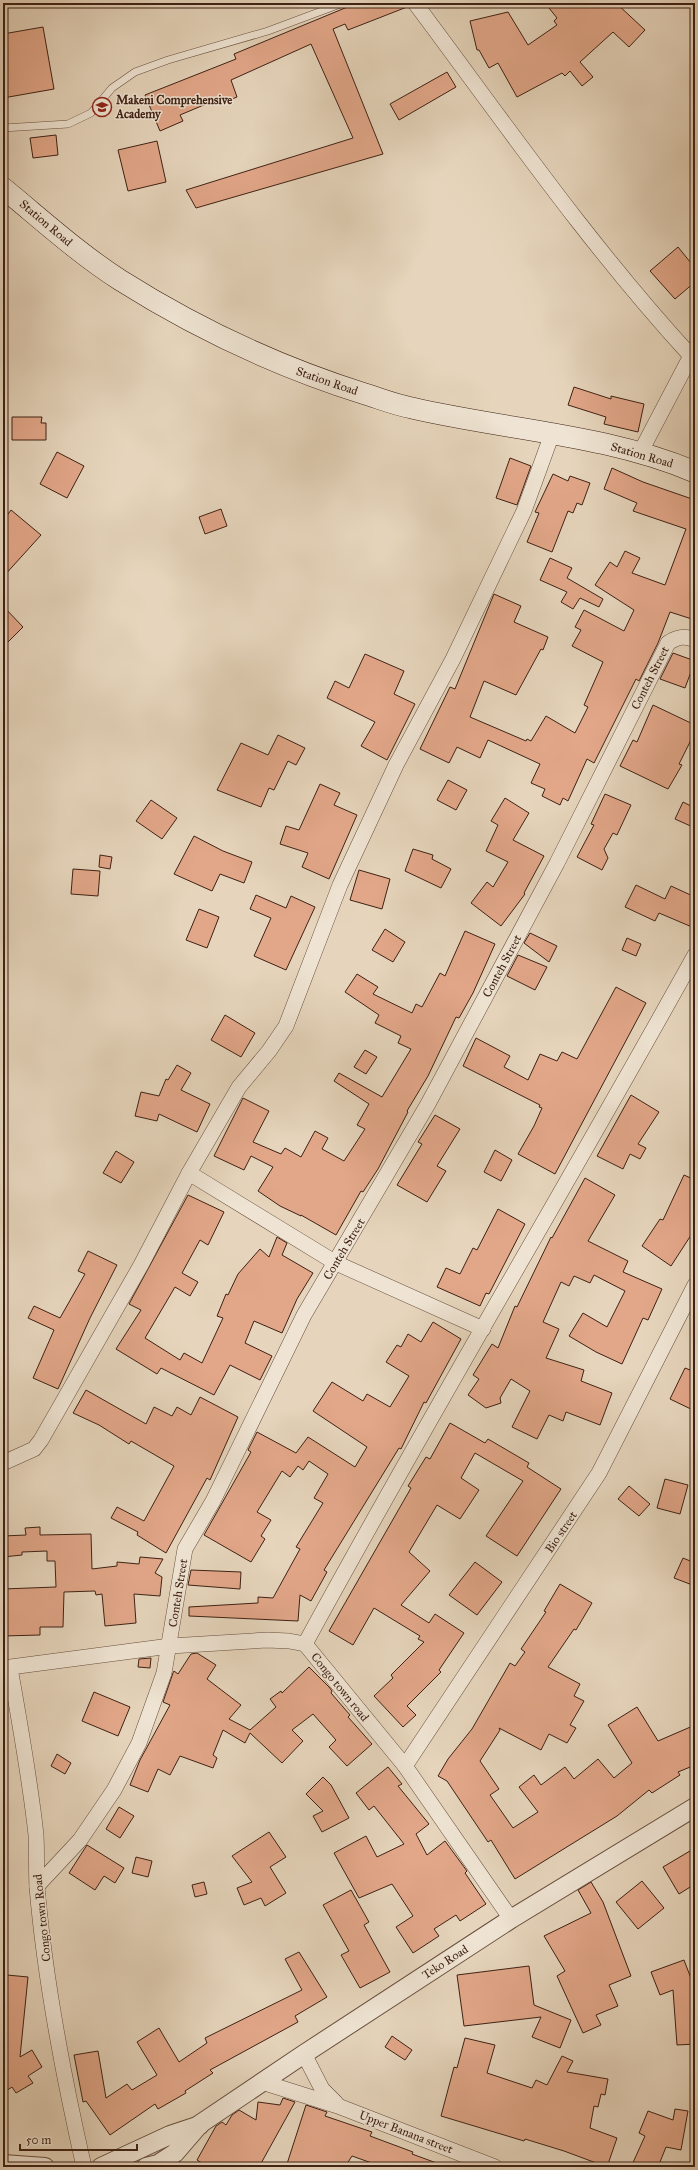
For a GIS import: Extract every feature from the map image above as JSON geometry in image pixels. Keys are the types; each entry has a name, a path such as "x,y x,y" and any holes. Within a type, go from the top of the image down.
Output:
{"main road":[{"name":"Station Road","path":"3,188 69,243 119,280 236,344 296,371 411,408 552,434 640,453 672,462 695,472"}],"street":[{"path":"415,3 578,222 641,301 692,351 640,453"},
{"path":"3,1464 34,1449 41,1440 141,1265 189,1173 239,1087 269,1051 286,1026 340,885 396,765 453,659 524,511 552,434"},
{"name":"Conteh Street","path":"37,1886 80,1840 114,1790 138,1743 164,1673 170,1646 181,1565 185,1549 213,1501 304,1315 336,1263 428,1104 557,863 668,643 677,637 695,640"},
{"path":"305,1644 375,1515 606,1116 695,956"},
{"path":"189,1173 336,1263 483,1329"},
{"name":"Bio street","path":"405,1766 599,1474 695,1285"},
{"name":"Congo town road","path":"6,1668 170,1646 267,1640 289,1641 305,1644 405,1766 511,1919"},
{"name":"Congo town Road","path":"6,1668 30,1789 36,1838 37,1886 49,1982 69,2102 84,2167"},
{"name":"Teko Road","path":"101,2167 170,2135 200,2124 304,2054 511,1919 695,1807"},
{"name":"Upper Banana street","path":"304,2054 322,2089 338,2106"},
{"name":"Upper Banana street","path":"262,2082 338,2106 495,2167"},
{"name":"Teko Road","path":"146,2167 176,2160 200,2124"},
{"path":"170,2135 176,2160"},
{"path":"3,2164 45,2167"}],"lane":[{"path":"3,128 68,124 91,113 112,88 135,72 168,60 268,31 343,3"}],"building":[{"path":"357,3 406,3 407,7 348,30 345,24 333,29 383,154 196,208 186,190 353,138 311,44 231,80 237,97 220,104 218,99 180,115 183,121 160,131 145,95 236,59 234,54"},
{"path":"545,3 616,3 645,30 629,47 613,32 580,62 593,77 582,86 570,71 565,76 562,73 517,97 498,63 489,68 479,50 477,50 470,21 508,12 528,45 557,25 554,21 557,18"},
{"path":"43,27 54,89 3,98 3,34"},
{"path":"447,72 456,87 399,120 390,104"},
{"path":"56,135 58,155 33,158 30,138"},
{"path":"157,141 166,182 128,191 118,150"},
{"path":"678,247 695,268 695,282 675,299 650,271"},
{"path":"574,387 611,399 611,396 644,404 638,432 604,424 606,417 568,405"},
{"path":"12,417 42,417 41,423 46,423 46,440 12,440"},
{"path":"57,452 84,466 67,498 40,484"},
{"path":"510,458 531,466 517,505 496,498"},
{"path":"612,468 643,482 695,500 695,620 670,612 658,643 639,681 636,679 594,763 587,759 568,801 563,798 560,805 542,796 545,789 531,783 540,764 488,740 480,758 457,747 449,763 420,749 450,687 455,689 494,594 521,606 514,622 548,637 543,650 541,649 516,695 484,681 470,717 526,741 527,739 531,741 546,716 575,733 588,707 584,705 603,662 572,646 581,630 575,627 584,610 624,631 634,610 595,585 610,562 617,567 625,551 640,558 632,573 665,585 686,529 633,511 637,503 604,489"},
{"path":"553,474 568,481 570,476 590,483 582,505 577,503 573,513 568,511 552,552 527,542 539,513 535,512"},
{"path":"221,509 227,526 205,534 199,517"},
{"path":"11,510 41,535 3,577 3,521"},
{"path":"550,558 572,568 567,578 603,599 599,607 580,598 573,609 561,602 567,592 540,580"},
{"path":"3,606 23,627 3,647"},
{"path":"673,653 695,661 685,688 660,679"},
{"path":"365,654 404,671 394,694 415,704 387,760 361,746 375,722 327,698 335,681 349,688"},
{"path":"653,705 695,725 695,732 679,764 682,765 668,789 620,766 633,740 637,742"},
{"path":"278,735 305,748 296,765 288,761 274,790 269,788 261,807 217,790 241,743 268,755"},
{"path":"448,780 467,790 456,810 437,800"},
{"path":"320,784 340,793 334,805 357,815 329,879 302,867 308,853 280,844 286,826 299,830"},
{"path":"605,794 631,805 617,835 613,833 604,849 608,858 602,870 577,857 594,825 591,824"},
{"path":"505,798 529,813 513,840 544,856 524,893 525,894 501,926 471,903 487,882 493,887 508,862 486,851 498,825 491,821"},
{"path":"151,800 177,818 162,839 136,821"},
{"path":"683,802 695,808 695,828 675,819"},
{"path":"194,836 223,851 252,862 244,883 220,874 212,891 174,874"},
{"path":"413,849 433,855 432,859 451,869 441,888 405,871"},
{"path":"100,855 112,857 110,869 99,867"},
{"path":"73,869 100,871 98,896 71,894"},
{"path":"359,870 390,879 382,909 350,900"},
{"path":"636,885 665,899 671,886 695,897 695,920 692,927 659,913 655,921 625,907"},
{"path":"256,895 286,908 291,896 315,907 286,970 254,956 271,918 250,909"},
{"path":"199,909 219,917 207,948 186,940"},
{"path":"385,929 405,942 393,962 372,950"},
{"path":"465,931 495,944 473,993 459,1018 456,1017 428,1076 407,1111 408,1112 378,1169 363,1192 361,1191 336,1235 301,1215 280,1206 258,1191 273,1167 251,1156 244,1170 214,1156 243,1098 269,1111 253,1142 281,1154 285,1148 301,1157 315,1131 328,1138 322,1149 344,1161 365,1129 357,1125 369,1104 334,1081 339,1073 382,1097 411,1049 398,1043 401,1036 375,1023 379,1015 345,992 357,974 378,987 373,994 412,1013 416,1004 422,1007 440,973 445,976"},
{"path":"530,933 557,946 549,962 524,943"},
{"path":"627,938 641,944 636,956 622,950"},
{"path":"518,955 547,967 535,990 507,976"},
{"path":"616,987 646,1003 555,1174 518,1154 534,1126 542,1108 539,1107 540,1105 463,1066 476,1038 510,1056 504,1067 528,1080 540,1054 557,1061 562,1052 577,1059"},
{"path":"225,1015 255,1033 241,1057 211,1040"},
{"path":"365,1050 377,1057 366,1074 354,1067"},
{"path":"177,1065 191,1073 181,1090 210,1104 197,1132 159,1114 157,1121 135,1116 141,1092 159,1096 166,1079 168,1080"},
{"path":"631,1095 659,1112 638,1144 646,1148 640,1159 630,1154 623,1169 597,1156"},
{"path":"435,1115 460,1129 437,1166 446,1171 427,1202 397,1185 422,1144 418,1142"},
{"path":"495,1150 512,1160 501,1181 484,1172"},
{"path":"116,1151 134,1162 121,1183 103,1173"},
{"path":"684,1175 695,1180 695,1229 671,1266 642,1246 660,1219 663,1220"},
{"path":"585,1178 615,1195 588,1241 628,1261 623,1272 662,1289 648,1320 643,1318 622,1364 596,1352 569,1336 583,1313 607,1327 625,1291 594,1275 590,1283 574,1276 569,1286 561,1282 543,1322 559,1329 546,1358 584,1370 581,1381 612,1393 600,1425 566,1412 563,1421 549,1415 537,1439 512,1427 530,1391 511,1379 500,1398 501,1403 486,1408 468,1395 479,1379 473,1375 492,1344 498,1348 515,1306 517,1307 551,1237 552,1238"},
{"path":"188,1195 224,1212 208,1245 200,1240 182,1273 198,1282 190,1296 175,1287 145,1338 180,1360 184,1353 202,1363 223,1318 217,1316 226,1294 228,1295 238,1274 260,1249 269,1257 277,1237 287,1243 282,1255 313,1273 297,1299 282,1333 254,1321 245,1343 272,1356 260,1380 230,1365 214,1395 161,1368 157,1374 116,1349 141,1310 129,1304"},
{"path":"498,1209 525,1224 489,1294 486,1293 480,1306 437,1287 446,1268 460,1274 473,1248 477,1250"},
{"path":"88,1251 117,1265 90,1318 58,1389 33,1378 54,1330 28,1318 34,1306 60,1318 85,1274 78,1271"},
{"path":"433,1322 461,1339 426,1403 424,1402 401,1449 399,1448 324,1570 327,1572 311,1601 300,1595 298,1621 189,1616 189,1607 258,1603 258,1597 273,1598 300,1549 296,1547 323,1503 314,1498 328,1474 309,1461 303,1470 298,1466 290,1477 282,1471 257,1512 271,1520 261,1536 265,1539 251,1562 204,1535 251,1452 248,1450 257,1432 296,1453 308,1437 355,1467 367,1447 313,1411 332,1382 363,1401 367,1394 390,1407 409,1376 386,1362 397,1345 401,1347 408,1334 421,1342"},
{"path":"685,1368 695,1372 695,1411 670,1399"},
{"path":"86,1390 146,1424 154,1407 172,1416 177,1407 191,1415 200,1397 238,1417 210,1480 207,1478 166,1553 137,1535 138,1532 111,1518 117,1507 144,1521 174,1466 131,1441 129,1444 99,1425 73,1413"},
{"path":"450,1423 485,1443 488,1439 529,1463 527,1467 561,1489 517,1556 486,1536 523,1481 475,1453 461,1478 479,1490 460,1519 437,1505 409,1552 430,1571 401,1605 429,1623 435,1614 464,1633 439,1670 441,1672 407,1706 416,1715 403,1727 374,1696 393,1678 391,1675 424,1642 418,1639 420,1636 374,1608 353,1645 329,1631 411,1488 408,1486 426,1457 430,1459"},
{"path":"665,1479 688,1485 680,1514 657,1508"},
{"path":"629,1486 650,1504 639,1516 618,1499"},
{"path":"40,1527 40,1535 91,1534 92,1569 117,1566 117,1562 139,1564 140,1557 163,1559 155,1573 162,1577 160,1596 134,1594 136,1623 105,1626 102,1594 96,1595 95,1591 64,1592 63,1627 40,1627 40,1635 3,1636 3,1589 56,1587 55,1561 47,1561 47,1551 22,1552 22,1555 3,1557 3,1536 26,1535 25,1528"},
{"path":"683,1558 695,1563 695,1586 674,1578"},
{"path":"475,1562 502,1582 477,1615 449,1595"},
{"path":"191,1570 241,1572 240,1589 188,1585"},
{"path":"560,1584 592,1603 576,1630 574,1629 548,1667 580,1684 574,1696 584,1701 570,1725 576,1728 567,1743 549,1734 541,1750 499,1728 500,1730 480,1761 499,1789 490,1795 513,1828 538,1812 519,1787 534,1775 541,1785 565,1767 574,1779 598,1759 614,1778 632,1763 608,1725 637,1707 658,1741 695,1725 695,1765 678,1772 680,1775 652,1793 649,1790 617,1816 515,1879 491,1840 488,1842 447,1781 438,1776 448,1759 472,1729 510,1663 515,1666 525,1652 521,1649 546,1612 544,1611"},
{"path":"197,1653 216,1665 207,1679 241,1705 229,1719 250,1730 276,1707 270,1699 281,1691 282,1693 309,1667 329,1687 332,1691 331,1693 350,1715 348,1717 372,1744 347,1766 329,1747 336,1740 313,1714 292,1730 303,1741 282,1763 250,1733 245,1743 223,1730 213,1755 217,1758 213,1768 180,1756 170,1775 158,1769 148,1792 130,1785 140,1760 170,1705 163,1702 174,1671 178,1674 191,1654"},
{"path":"151,1658 150,1668 138,1667 139,1659"},
{"path":"94,1692 130,1707 118,1736 82,1721"},
{"path":"57,1754 71,1763 65,1774 51,1766"},
{"path":"388,1767 402,1784 398,1786 429,1824 416,1834 427,1855 445,1841 467,1871 465,1873 486,1904 460,1921 456,1915 434,1929 439,1936 413,1953 396,1927 413,1916 392,1884 359,1898 334,1853 366,1836 377,1857 404,1844 374,1806 369,1810 356,1793"},
{"path":"323,1777 331,1785 349,1818 322,1832 313,1816 323,1811 306,1794"},
{"path":"119,1807 134,1816 120,1838 106,1829"},
{"path":"269,1832 286,1857 270,1867 286,1893 265,1906 261,1898 244,1905 237,1888 252,1882 232,1856"},
{"path":"87,1845 124,1868 115,1883 104,1876 95,1890 69,1873"},
{"path":"695,1848 695,1884 679,1894 663,1867"},
{"path":"136,1857 152,1861 148,1877 132,1873"},
{"path":"642,1881 664,1908 638,1929 616,1902"},
{"path":"204,1882 207,1894 195,1897 192,1885"},
{"path":"591,1882 603,1902 631,1976 609,1985 618,2006 596,2015 601,2025 583,2033 557,1976 565,1971 544,1936 591,1913 578,1890"},
{"path":"351,1890 369,1922 364,1925 390,1972 360,1988 341,1955 349,1951 323,1905"},
{"path":"299,1952 327,1997 295,2016 298,2022 210,2070 213,2073 185,2091 186,2093 158,2109 155,2104 110,2135 86,2101 83,2102 74,2055 98,2051 106,2098 127,2084 132,2090 157,2075 137,2042 159,2028 179,2062 207,2043 205,2038 302,1990 285,1959"},
{"path":"684,1960 695,1989 695,2044 677,2045 673,1990 660,1995 651,1972"},
{"path":"529,1966 534,2005 571,2020 560,2048 532,2037 541,2017 464,2026 457,1975"},
{"path":"7,1975 28,1977 20,2057 32,2050 42,2067 28,2076 33,2083 16,2093 12,2087 3,2093 3,2023"},
{"path":"392,2036 412,2050 405,2060 385,2047"},
{"path":"465,2038 495,2045 487,2073 532,2088 536,2080 547,2085 562,2056 573,2061 567,2072 608,2079 605,2095 601,2094 598,2107 594,2106 590,2128 617,2138 607,2167 564,2151 525,2139 524,2141 441,2116 454,2067 457,2068"},
{"path":"283,2098 295,2102 259,2167 208,2167 197,2160 216,2126 222,2122 226,2125 232,2115 239,2110 256,2120 258,2102 280,2105"},
{"path":"306,2105 327,2112 325,2116 372,2132 370,2136 413,2152 412,2154 442,2165 442,2167 383,2167 352,2156 345,2167 286,2167"},
{"path":"675,2109 688,2111 681,2150 666,2147 658,2167 631,2167 645,2136 639,2133 648,2111 673,2120"}],"place":[{"name":"Makeni Comprehensive Academy","path":"102,107"}]}
